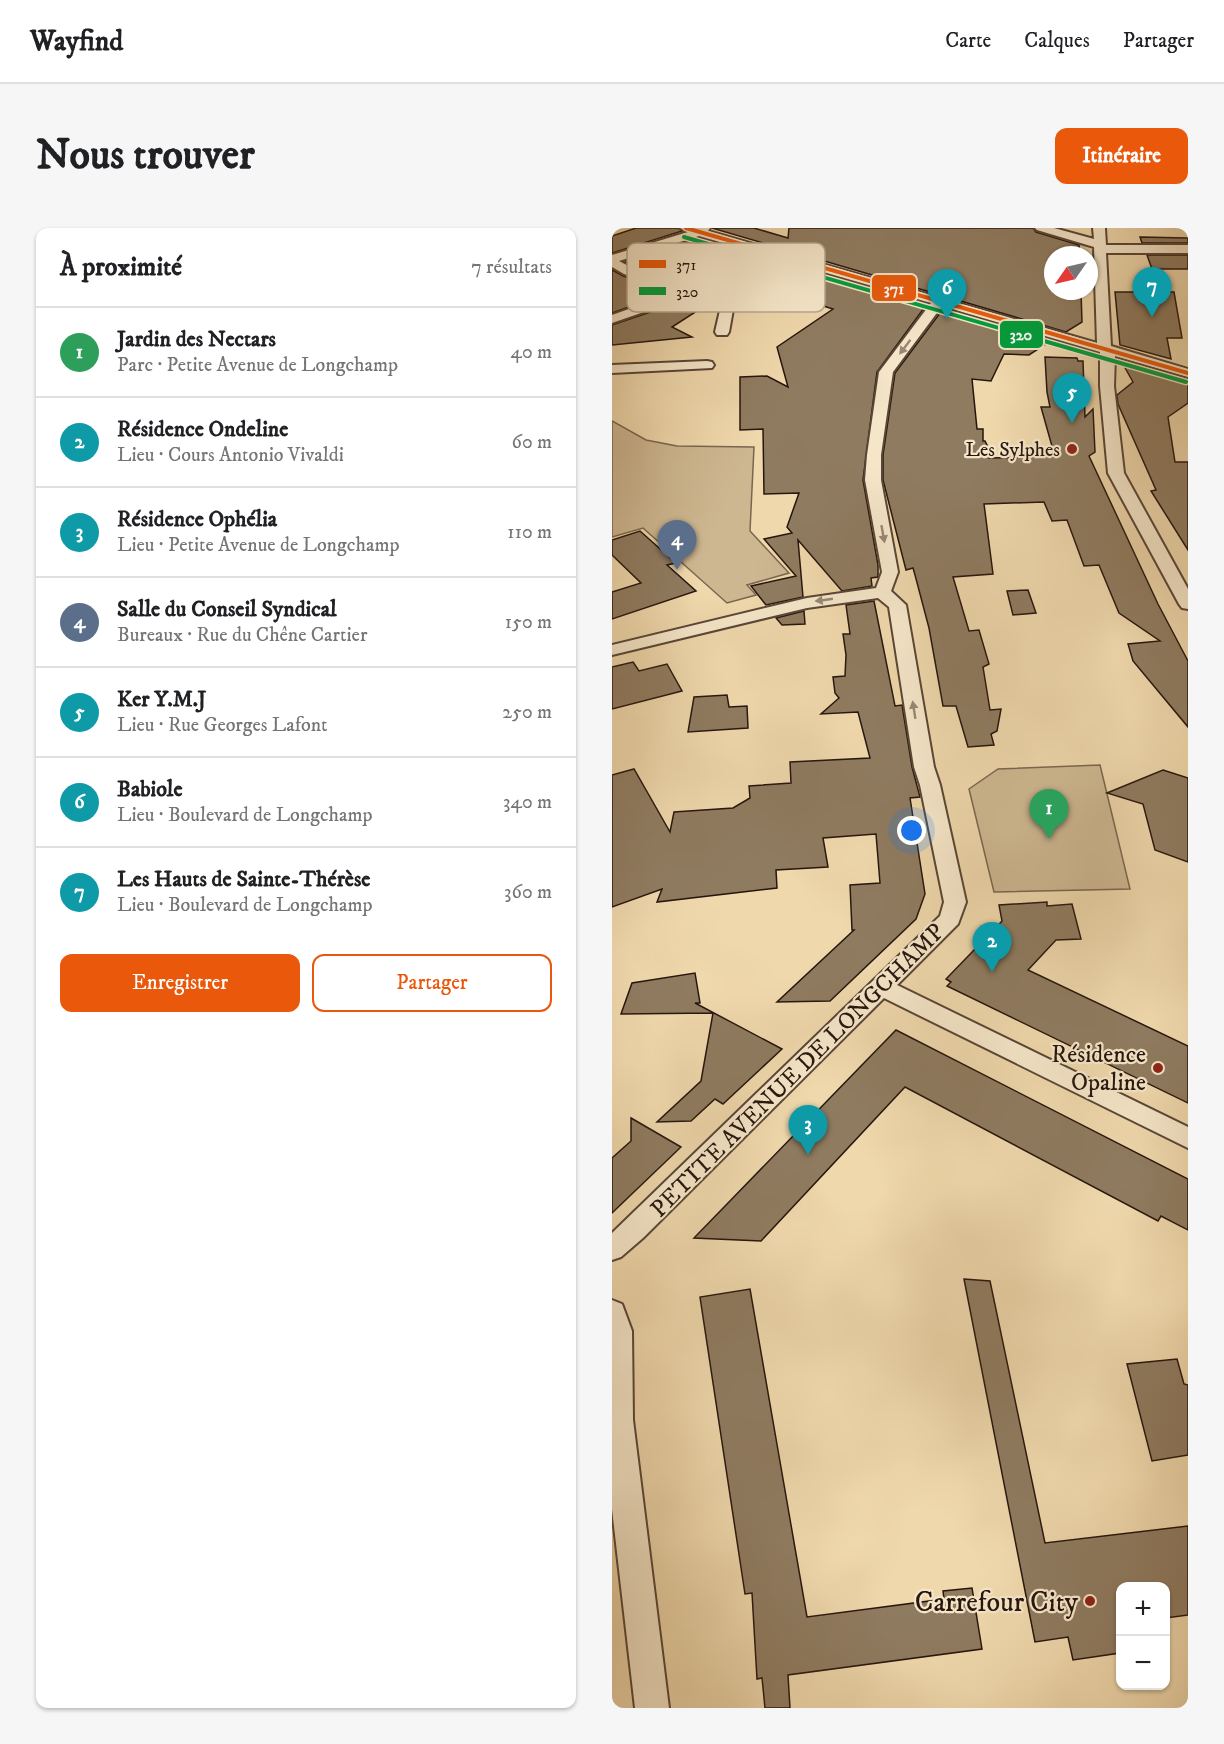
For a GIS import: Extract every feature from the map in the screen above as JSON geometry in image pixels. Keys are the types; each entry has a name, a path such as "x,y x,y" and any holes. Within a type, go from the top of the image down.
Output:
{"street":[{"path":"1041,228 1100,247 1188,249"},
{"path":"1099,228 1105,339 1103,344 1106,350 1112,450 1116,473 1188,604"},
{"path":"659,243 696,229 744,243"},
{"path":"612,261 627,255"},
{"path":"612,261 627,270"},
{"path":"825,267 1188,373"},
{"path":"612,650 807,603 882,592 890,572 873,480 874,455 886,372 940,300"},
{"path":"612,319 632,312"},
{"path":"722,332 726,312"},
{"path":"612,369 708,365"},
{"name":"PETITE AVENUE DE LONGCHAMP","path":"612,1249 882,987 950,919 954,911 955,902 933,797 924,767 897,605 882,592"},
{"path":"882,987 1188,1138"},
{"path":"612,1312 618,1331 618,1412 627,1513 652,1708"}],"shaded area":[{"path":"612,421 646,440 677,446 754,447 750,531 789,573 747,585 756,595 727,603 643,528 612,537"},
{"path":"1100,765 1130,889 994,892 969,789 998,769"}],"building":[{"path":"636,228 678,228 682,231 644,243 627,243 627,248 612,253 612,236"},
{"path":"712,228 754,228 788,238 789,228 1033,228 1036,232 1079,245 1044,246 1044,300 1081,300 1082,322 1066,332 825,261 825,243 763,243"},
{"path":"1140,237 1188,238 1188,243 1142,243"},
{"path":"699,238 716,243 684,243"},
{"path":"1147,255 1188,255 1188,269 1152,269"},
{"path":"612,270 627,277 627,308 612,313"},
{"path":"825,274 927,304 877,372 863,480 878,565 878,577 871,578 872,586 842,591 798,540 803,597 766,605 751,586 796,576 764,539 792,533 787,527 799,493 764,494 763,429 740,430 740,377 767,376 788,387 777,347 833,309 825,307"},
{"path":"1115,292 1174,292 1182,338 1167,338 1171,359 1120,345"},
{"path":"943,309 1052,340 1029,355 1004,354 991,381 972,379 977,429 983,429 983,441 987,445 989,458 1055,457 1041,407 1050,407 1045,357 1077,358 1078,361 1083,361 1085,417 1093,409 1095,452 1089,456 1158,604 1188,661 1188,727 1133,661 1128,644 1160,641 1119,613 1099,565 1084,566 1067,520 1052,521 1044,502 984,504 993,574 953,577 969,631 979,630 989,664 983,667 990,710 1001,709 997,731 991,734 994,745 968,747 956,706 943,706 929,628 915,575 913,568 906,570 883,480 883,455 895,373"},
{"path":"650,312 695,312 672,327 692,337 612,345 612,325"},
{"path":"1124,366 1188,383 1188,403 1168,417 1175,462 1188,462 1188,550 1151,491 1156,490 1118,404 1117,395 1133,382"},
{"path":"640,531 676,563 667,565 696,591 612,619 612,592 641,583 612,555 612,540"},
{"path":"1028,590 1036,613 1013,615 1007,591"},
{"path":"874,601 895,706 902,705 912,767 920,797 910,798 925,894 916,919 830,1001 777,1002 854,930 852,930 850,885 880,883 876,834 823,838 828,867 776,870 777,888 657,902 662,889 612,907 612,775 634,769 670,832 674,812 733,808 750,798 749,786 791,783 790,762 870,758 858,712 821,714 839,698 835,693 833,677 845,676 846,655 843,634 850,634 846,605"},
{"path":"804,611 805,624 782,625 776,618"},
{"path":"633,662 639,671 667,664 682,691 612,709 612,667"},
{"path":"727,695 729,707 747,706 748,728 688,732 694,697"},
{"path":"1163,770 1188,778 1188,862 1155,850 1143,804 1107,793"},
{"path":"1047,902 1047,906 1072,904 1081,939 1056,940 1028,970 1188,1046 1188,1103 947,986 951,982 946,979 1002,921 999,905"},
{"path":"695,973 700,1003 695,1003 782,1049 723,1104 715,1099 691,1121 657,1122 701,1081 713,1013 621,1014 632,983"},
{"path":"896,1030 1188,1179 1188,1230 1161,1216 1158,1221 905,1087 761,1241 694,1238"},
{"path":"631,1118 681,1147 612,1213 612,1158 631,1141"},
{"path":"964,1279 990,1281 1045,1543 1188,1526 1188,1615 1170,1617 1170,1582 1116,1582 1116,1654 1073,1660 1068,1637 1035,1642"},
{"path":"750,1289 807,1617 944,1599 943,1591 972,1588 982,1649 788,1675 790,1708 765,1708 762,1678 757,1679 752,1593 745,1594 700,1297"},
{"path":"1177,1359 1184,1384 1188,1385 1188,1455 1152,1461 1127,1364"}],"transit line":[{"name":"371","path":"686,228 738,243"},
{"name":"320","path":"684,237 705,243"},
{"name":"371","path":"825,268 1188,373"},
{"name":"320","path":"825,278 1186,382"}],"place":[{"name":"Les Hauts de Sainte-Thérèse","path":"1152,317"},
{"name":"Babiole","path":"947,319"},
{"name":"Ker Y.M.J","path":"1072,423"},
{"name":"Les Sylphes","path":"1072,449"},
{"name":"Salle du Conseil Syndical","path":"677,570"},
{"name":"Jardin des Nectars","path":"1049,839"},
{"name":"Résidence Ondeline","path":"992,972"},
{"name":"Résidence Opaline","path":"1158,1068"},
{"name":"Résidence Ophélia","path":"808,1155"},
{"name":"Carrefour City","path":"1090,1601"}]}
